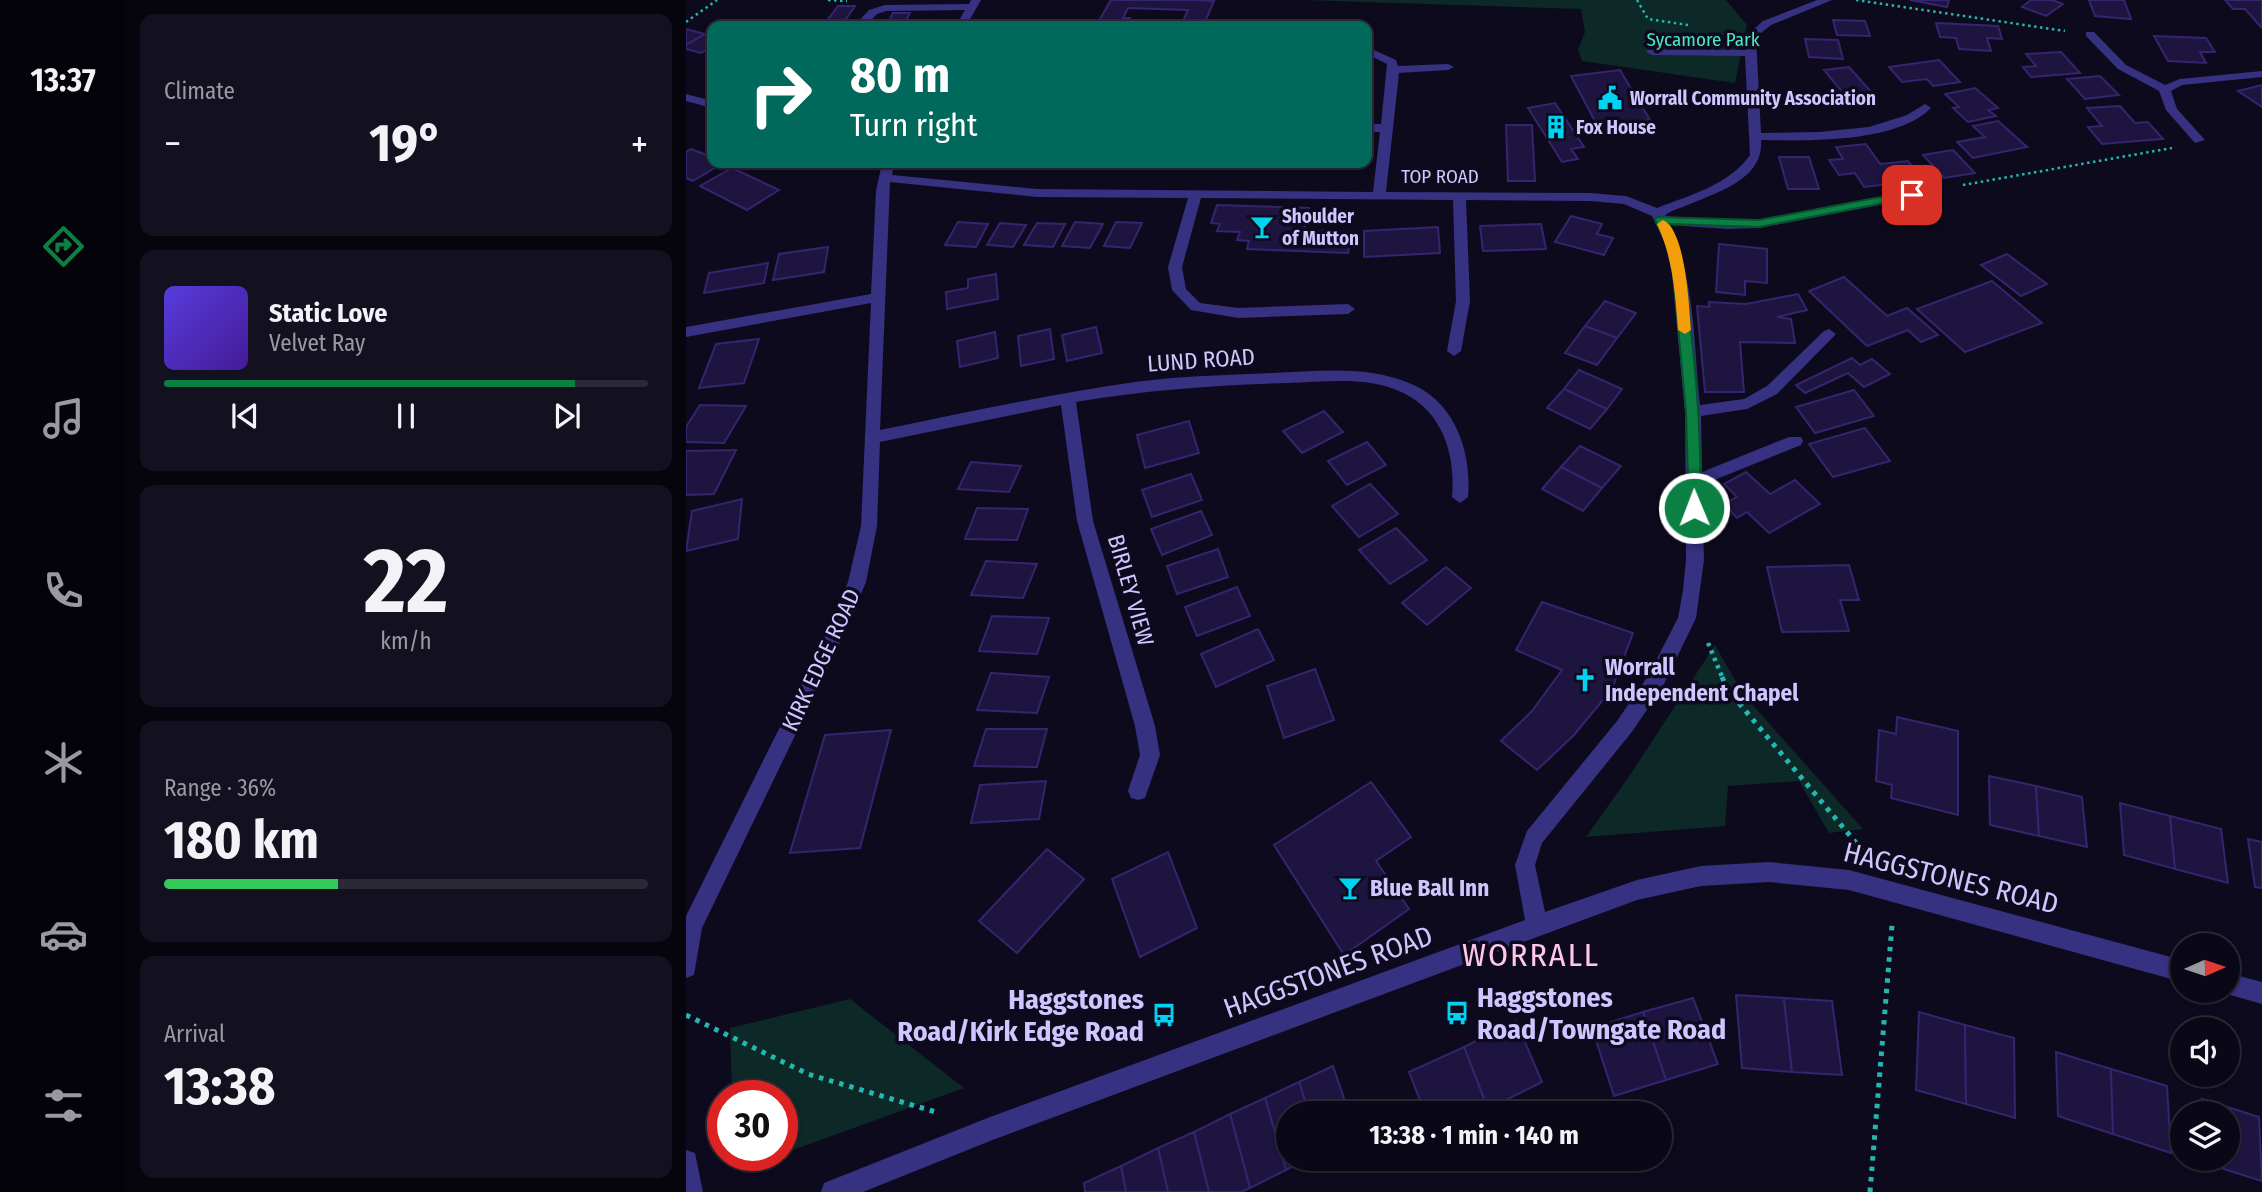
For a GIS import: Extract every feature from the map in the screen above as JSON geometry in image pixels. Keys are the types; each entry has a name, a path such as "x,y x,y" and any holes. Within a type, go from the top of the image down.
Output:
{"street":[{"path":"1537,926 1525,865 1534,838 1624,727 1655,682 1686,618 1695,559 1693,412 1679,273 1673,245 1659,216 1730,182 1747,169 1756,155 1750,53 1752,36 1768,23 1827,0"},
{"path":"864,21 873,12 885,8 974,4"},
{"path":"964,21 974,4"},
{"path":"2090,34 2122,67 2165,89"},
{"path":"1372,52 1392,62 1379,196"},
{"path":"1652,52 1750,53"},
{"path":"1392,70 1448,67"},
{"path":"2165,89 2180,82 2262,74"},
{"path":"2165,89 2164,96 2168,106 2200,139"},
{"path":"686,97 707,103"},
{"path":"1755,136 1818,136 1896,124 1917,117 1925,108"},
{"path":"1372,128 1387,128"},
{"name":"TOP ROAD","path":"886,171 1037,193 1458,195 1614,199 1643,205 1659,216 1728,225 1784,221 1937,190"},
{"name":"KIRK EDGE ROAD","path":"686,967 689,933 838,628 857,582 869,526 877,297 886,171"},
{"path":"1195,195 1175,267 1179,289 1196,307 1238,313 1348,309"},
{"path":"1454,351 1463,301 1458,195"},
{"path":"686,332 782,317 877,297"},
{"path":"1693,412 1747,404 1772,390 1829,334"},
{"name":"LUND ROAD","path":"872,438 1068,398 1139,387 1217,380 1349,376 1379,379 1407,388 1427,402 1452,431 1461,459 1461,497"},
{"name":"BIRLEY VIEW","path":"1068,398 1085,521 1146,726 1150,755 1138,791"},
{"path":"1694,482 1795,441"},
{"name":"HAGGSTONES ROAD","path":"833,1192 990,1129 1537,926 1637,890 1701,876 1769,872 1849,880 2170,968"},
{"path":"2240,987 2262,993"},
{"path":"686,1162 691,1192"}],"path":[{"path":"686,22 717,0"},
{"path":"1637,0 1648,19 1752,36"},
{"path":"1856,0 2090,34"},
{"path":"1937,190 2178,147 2200,139"},
{"path":"1686,618 1708,642 1728,690 1765,737 1821,797 1895,891 1870,1192"},
{"path":"686,1014 808,1074 990,1129"}],"green space":[{"name":"Sycamore Park","path":"1303,0 1726,0 1747,25 1735,83 1582,61 1578,50 1585,32 1581,9"},
{"path":"1715,645 1743,694 1863,829 1829,833 1799,781 1728,786 1725,826 1586,837"},
{"path":"850,999 964,1088 798,1148 798,1080 732,1080 730,1028"}],"building":[{"path":"1111,0 1214,1 1205,21 1183,21 1188,10 1128,8 1123,18 1130,18 1128,21 1099,21"},
{"path":"1910,0 1949,0 1947,7"},
{"path":"2031,0 2052,0 2063,4 2046,16 2022,7"},
{"path":"2089,0 2124,0 2131,19 2095,16"},
{"path":"2225,0 2262,0 2262,28 2245,9 2233,9"},
{"path":"838,6 855,6 844,21 827,21"},
{"path":"893,13 910,13 906,21 889,21"},
{"path":"1833,20 1865,21 1870,36 1837,35"},
{"path":"1936,23 1998,26 2002,39 1987,38 1991,51 1959,49 1956,38 1940,37"},
{"path":"686,29 705,34 686,45"},
{"path":"707,35 707,50 701,53 686,49 686,45"},
{"path":"2154,36 2206,38 2215,52 2200,52 2206,63 2168,61"},
{"path":"1805,39 1838,40 1843,59 1809,57"},
{"path":"2061,52 2080,73 2031,77 2023,67 2036,66 2026,54"},
{"path":"1939,60 1960,82 1933,86 1927,79 1902,82 1889,67"},
{"path":"1849,67 1873,94 1847,98 1824,70"},
{"name":"Worrall Community Association","path":"1620,70 1650,120 1598,127 1571,76"},
{"path":"2100,76 2119,95 2085,99 2067,79"},
{"path":"2262,85 2262,107 2238,91"},
{"path":"1975,88 1998,108 1988,110 1996,116 1968,122 1953,108 1959,107 1945,94"},
{"name":"Fox House","path":"1555,103 1584,147 1571,149 1578,159 1562,162 1528,108"},
{"path":"2120,106 2135,123 2148,122 2163,139 2102,144 2088,127 2102,126 2087,108"},
{"path":"1998,121 2027,147 1973,158 1957,142 1985,137 1973,126"},
{"path":"1506,125 1532,125 1535,181 1508,181"},
{"path":"1866,144 1880,164 1908,161 1923,180 1864,187 1855,173 1839,175 1829,160 1843,159 1836,147"},
{"path":"691,149 707,155 707,168 715,168 693,181 686,178 686,152"},
{"path":"1953,150 1975,173 1944,178 1923,155"},
{"path":"1779,157 1809,157 1819,189 1788,189"},
{"path":"732,168 779,190 747,210 700,186"},
{"name":"Shoulder of Mutton","path":"1217,205 1309,208 1304,231 1352,232 1348,253 1247,249 1249,241 1237,240 1240,232 1217,231 1220,224 1211,223"},
{"path":"1571,216 1602,224 1597,234 1613,238 1604,255 1555,242"},
{"path":"958,222 988,224 976,247 945,245"},
{"path":"1075,222 1103,224 1090,248 1062,246"},
{"path":"1116,222 1142,223 1130,248 1104,246"},
{"path":"1000,223 1026,225 1013,247 987,245"},
{"path":"1037,223 1065,224 1053,247 1024,245"},
{"path":"1541,224 1546,249 1483,251 1480,226"},
{"path":"1438,227 1440,253 1364,257 1364,231"},
{"path":"1719,244 1767,249 1767,283 1745,281 1745,295 1716,292"},
{"path":"828,247 824,272 773,280 779,254"},
{"path":"2007,254 2047,284 2021,296 1981,265"},
{"path":"768,263 764,283 704,293 709,273"},
{"path":"996,274 998,299 947,309 946,292 968,288 968,279"},
{"path":"1844,277 1887,316 1907,308 1938,335 1921,342 1908,330 1867,346 1809,291"},
{"path":"1992,281 2042,323 1965,352 1917,309"},
{"path":"1798,294 1807,310 1777,317 1791,319 1795,343 1740,342 1744,392 1705,392 1697,306 1709,307 1709,302 1746,304"},
{"path":"1605,301 1636,313 1617,338 1585,326"},
{"path":"1585,326 1617,338 1597,365 1565,353"},
{"path":"1096,327 1102,353 1067,361 1062,335"},
{"path":"1050,329 1054,359 1021,366 1018,336"},
{"path":"995,332 998,358 960,367 957,341"},
{"path":"759,339 744,383 699,388 716,344"},
{"path":"1852,358 1860,365 1872,359 1890,374 1864,387 1848,373 1805,393 1796,385"},
{"path":"1579,370 1622,389 1607,409 1564,389"},
{"path":"1564,389 1607,409 1590,429 1547,408"},
{"path":"1854,390 1874,416 1815,433 1796,407"},
{"path":"700,405 746,406 724,443 686,442 686,427"},
{"path":"1324,411 1343,432 1302,453 1283,431"},
{"path":"1189,421 1199,453 1145,468 1137,435"},
{"path":"1865,428 1890,461 1833,477 1809,444"},
{"path":"1367,442 1386,465 1347,485 1328,461"},
{"path":"1580,446 1621,466 1602,488 1561,467"},
{"path":"736,450 714,494 686,495 686,451"},
{"path":"971,462 1021,466 1009,492 958,489"},
{"path":"1561,467 1602,488 1583,511 1542,489"},
{"path":"1746,472 1770,494 1795,480 1820,504 1769,533 1747,512 1737,518 1724,504 1737,497 1724,484"},
{"path":"1191,474 1202,500 1152,517 1142,490"},
{"path":"1370,484 1398,514 1359,537 1332,506"},
{"path":"742,499 738,539 686,551 692,511"},
{"path":"977,508 1028,509 1017,540 965,539"},
{"path":"1201,511 1212,535 1162,555 1151,529"},
{"path":"1396,528 1427,560 1390,584 1359,550"},
{"path":"1218,549 1228,577 1177,594 1167,566"},
{"path":"986,561 1037,564 1023,598 971,595"},
{"path":"1849,565 1859,600 1840,600 1849,631 1782,632 1767,567"},
{"path":"1446,567 1471,588 1427,625 1402,603"},
{"path":"1237,587 1250,616 1197,636 1185,607"},
{"name":"Worrall Independent Chapel","path":"1542,602 1633,633 1612,689 1574,735 1537,770 1501,741 1532,711 1562,670 1516,650"},
{"path":"992,616 1049,618 1037,654 979,651"},
{"path":"1258,629 1274,660 1216,687 1201,654"},
{"path":"1315,669 1334,720 1284,738 1267,686"},
{"path":"991,673 1049,677 1037,713 977,710"},
{"path":"1897,717 1958,731 1958,815 1891,798 1892,785 1876,781 1879,730 1896,734"},
{"path":"986,729 1047,729 1037,767 974,766"},
{"path":"891,730 860,848 790,853 825,735"},
{"path":"1989,776 2036,786 2039,836 1990,825"},
{"path":"1046,781 1039,819 971,823 980,785"},
{"path":"1371,782 1411,837 1376,861 1409,909 1344,955 1274,845"},
{"path":"2036,786 2082,797 2087,847 2039,836"},
{"path":"2120,803 2170,816 2175,869 2124,855"},
{"path":"2170,816 2221,829 2228,883 2175,869"},
{"path":"2248,839 2262,842 2262,888 2255,887"},
{"path":"1047,849 1084,879 1017,953 979,921"},
{"path":"1168,852 1197,928 1140,957 1112,879"},
{"path":"1736,995 1784,998 1792,1072 1742,1068"},
{"path":"1693,998 1718,1064 1666,1080 1643,1012"},
{"path":"1784,998 1832,1001 1842,1075 1792,1072"},
{"path":"1643,1012 1666,1080 1614,1096 1592,1028"},
{"path":"1919,1012 1965,1025 1966,1104 1916,1090"},
{"path":"1516,1021 1542,1082 1504,1101 1485,1101 1464,1047"},
{"path":"1965,1025 2014,1038 2015,1118 1966,1104"},
{"path":"1464,1047 1485,1101 1420,1101 1409,1072"},
{"path":"2056,1052 2111,1069 2113,1134 2058,1116"},
{"path":"1333,1066 1345,1101 1305,1101 1299,1082"},
{"path":"2111,1069 2167,1086 2170,1153 2113,1134"},
{"path":"1299,1082 1305,1101 1276,1101 1276,1136 1265,1098"},
{"path":"1265,1098 1276,1136 1276,1171 1284,1171 1250,1188 1230,1114"},
{"path":"2240,1111 2259,1117 2262,1181 2230,1171 2240,1171"},
{"path":"1230,1114 1250,1188 1241,1192 1209,1192 1194,1132"},
{"path":"1194,1132 1209,1192 1168,1192 1158,1148"},
{"path":"1158,1148 1168,1192 1126,1192 1121,1166"},
{"path":"1121,1166 1126,1192 1085,1192 1084,1183"}],"slow traffic":[{"path":"1663,224 1673,245 1679,273 1685,330"}],"place":[{"name":"Worrall Community Association","path":"1610,98"},
{"name":"Fox House","path":"1556,127"},
{"name":"Shoulder of Mutton","path":"1262,227"},
{"name":"Worrall Independent Chapel","path":"1585,680"},
{"name":"Blue Ball Inn","path":"1350,888"},
{"name":"Haggstones Road/Towngate Road","path":"1457,1013"},
{"name":"Haggstones Road/Kirk Edge Road","path":"1164,1015"}],"district":[{"name":"WORRALL","path":"1531,955"}],"route":[{"path":"1694,508 1693,412 1679,273 1673,245 1661,220 1728,225 1784,221 1912,195"}]}
